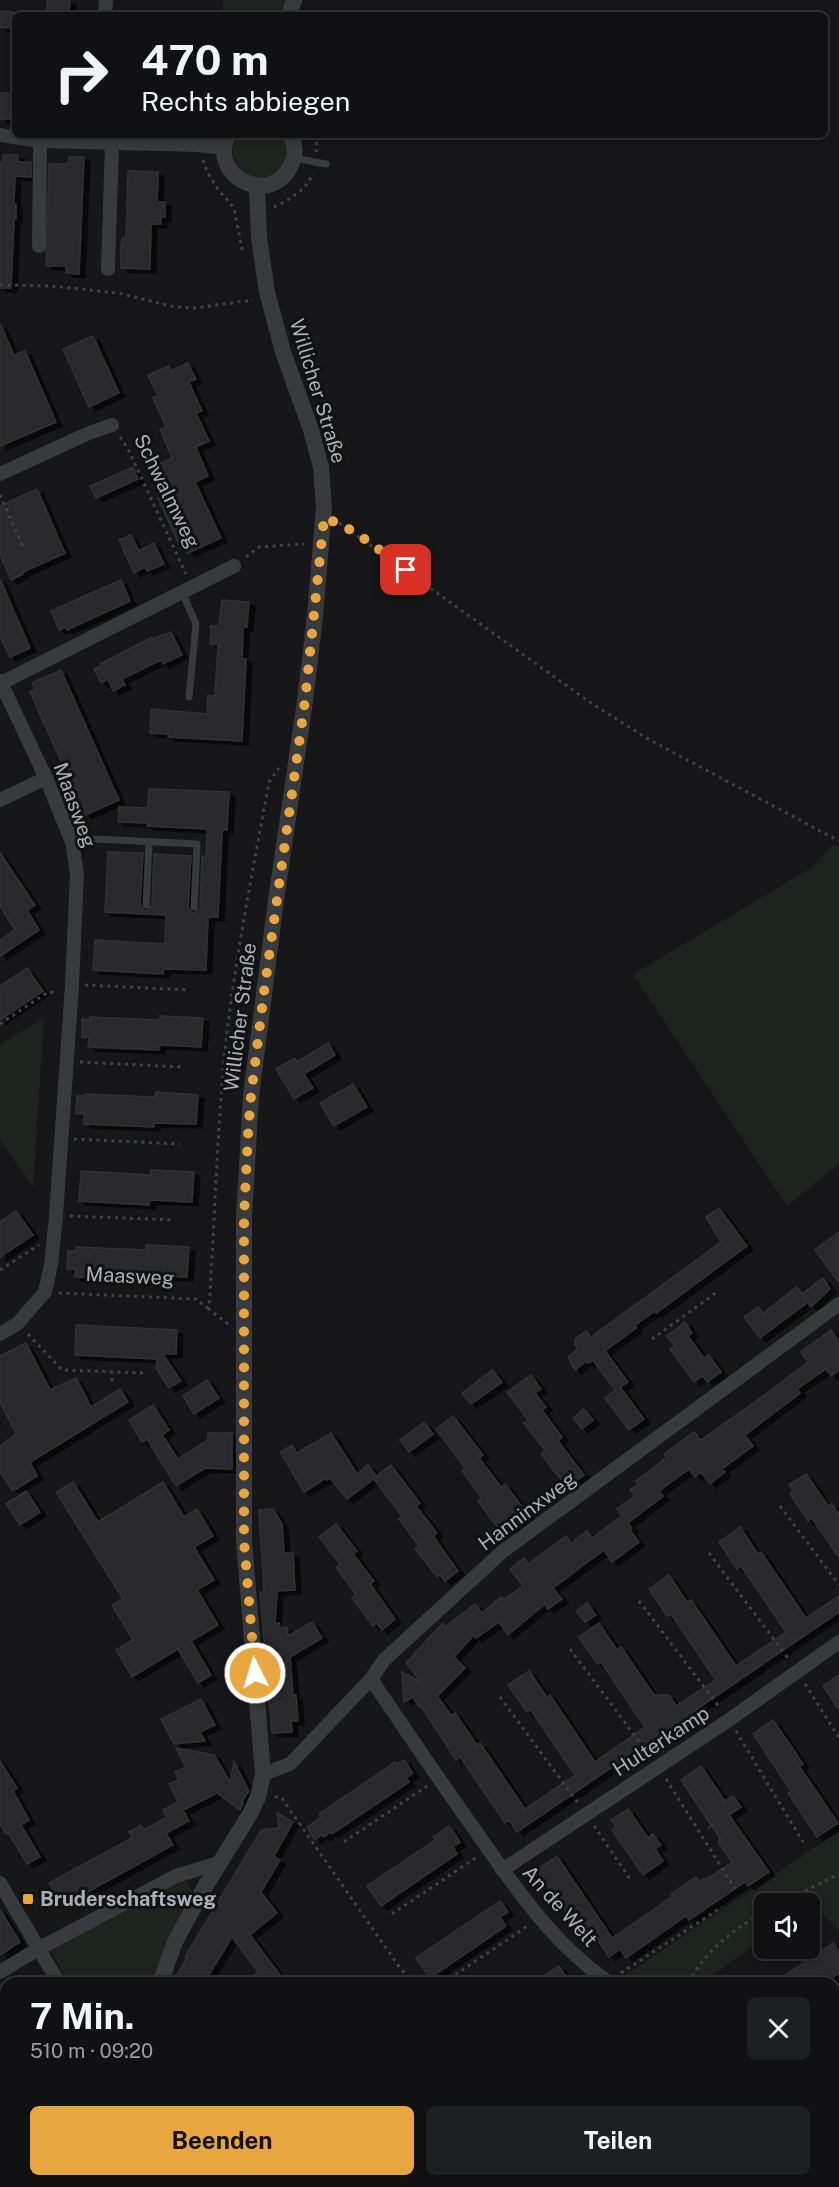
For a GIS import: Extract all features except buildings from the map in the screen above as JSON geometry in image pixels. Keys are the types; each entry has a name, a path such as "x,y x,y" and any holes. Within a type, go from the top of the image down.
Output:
{"street":[{"path":"20,138 40,141 103,140 199,145 226,142 225,158 233,174 248,184 257,186 269,185 288,172 295,151 291,138"},
{"path":"103,140 108,269"},
{"path":"39,246 40,141"},
{"name":"Willicher Straße","path":"162,1977 175,1942 219,1863 250,1814 258,1797 263,1774 244,1541 244,1217 251,1096 305,701 324,518 321,467 311,430 283,352 267,292 259,238 257,186"},
{"name":"Schwalmweg","path":"0,474 89,433 112,425"},
{"name":"Maasweg","path":"45,1292 56,1216 72,989 77,874 72,843 46,778 1,682 234,566"},
{"path":"0,800 46,778"},
{"path":"0,1334 17,1324 45,1292"},
{"name":"Hanninxweg","path":"263,1774 290,1764 371,1679 384,1660 502,1552 839,1304"},
{"name":"Hulterkamp","path":"502,1870 729,1720 839,1642"},
{"name":"An de Welt","path":"371,1679 502,1870 540,1918 577,1957 603,1977"},
{"path":"0,1972 40,1948 176,1876 219,1863"},
{"path":"0,1883 56,1977"}],"lane":[{"path":"294,158 326,164"},
{"path":"187,589 196,624 189,697"},
{"path":"72,843 96,839 197,844 194,907"},
{"path":"146,905 149,842"}],"path":[{"path":"234,208 243,254"},
{"path":"0,285 50,286 118,293 156,303 195,308 253,300"},
{"name":"Schwalmweg","path":"112,425 127,447 187,589"},
{"path":"0,495 23,547"},
{"path":"324,518 354,532 535,665 630,728 839,841"},
{"path":"303,555 306,534"},
{"path":"234,566 259,547 303,544"},
{"path":"244,1341 209,1309 220,1121 230,1011 249,886 269,782 281,765"},
{"path":"0,1024 48,992 72,989 188,990"},
{"path":"66,1062 183,1067"},
{"path":"61,1138 180,1144"},
{"path":"56,1216 175,1220"},
{"path":"0,1270 54,1235"},
{"name":"Maasweg","path":"45,1292 196,1299 209,1309"},
{"path":"652,1339 717,1292"},
{"path":"17,1324 62,1370 143,1373"},
{"path":"112,1372 112,1381"},
{"path":"780,1506 839,1585"},
{"path":"709,1553 798,1671 839,1738"},
{"path":"500,1697 586,1814 630,1879"},
{"path":"344,1842 438,1778"},
{"path":"258,1797 281,1797 400,1968 409,1977"},
{"path":"392,1914 488,1849"},
{"path":"800,1893 839,1874"},
{"path":"617,1977 722,1907"},
{"path":"452,1977 540,1918"},
{"path":"692,1977 696,1968 715,1946 754,1918"}],"shaded area":[{"path":"223,0 286,0 280,12 222,12"},
{"path":"238,138 282,138 286,150 285,158 272,175 263,178 253,177 244,173 238,165 234,156 234,146"},
{"path":"833,845 839,847 839,1164 787,1206 633,974 811,868"},
{"path":"44,1017 33,1187 0,1140 0,1045"},
{"path":"839,1831 839,1931 820,1910 820,1893 754,1893 754,1946 709,1977 622,1977"},
{"path":"182,1880 189,1883 192,1891 169,1939 155,1977 66,1977 50,1950"}],"place":[{"name":"Bruderschaftsweg","path":"28,1899"}],"route":[{"path":"255,1673 244,1541 244,1217 248,1135 264,992 305,701 324,518 354,532 406,570"}]}
